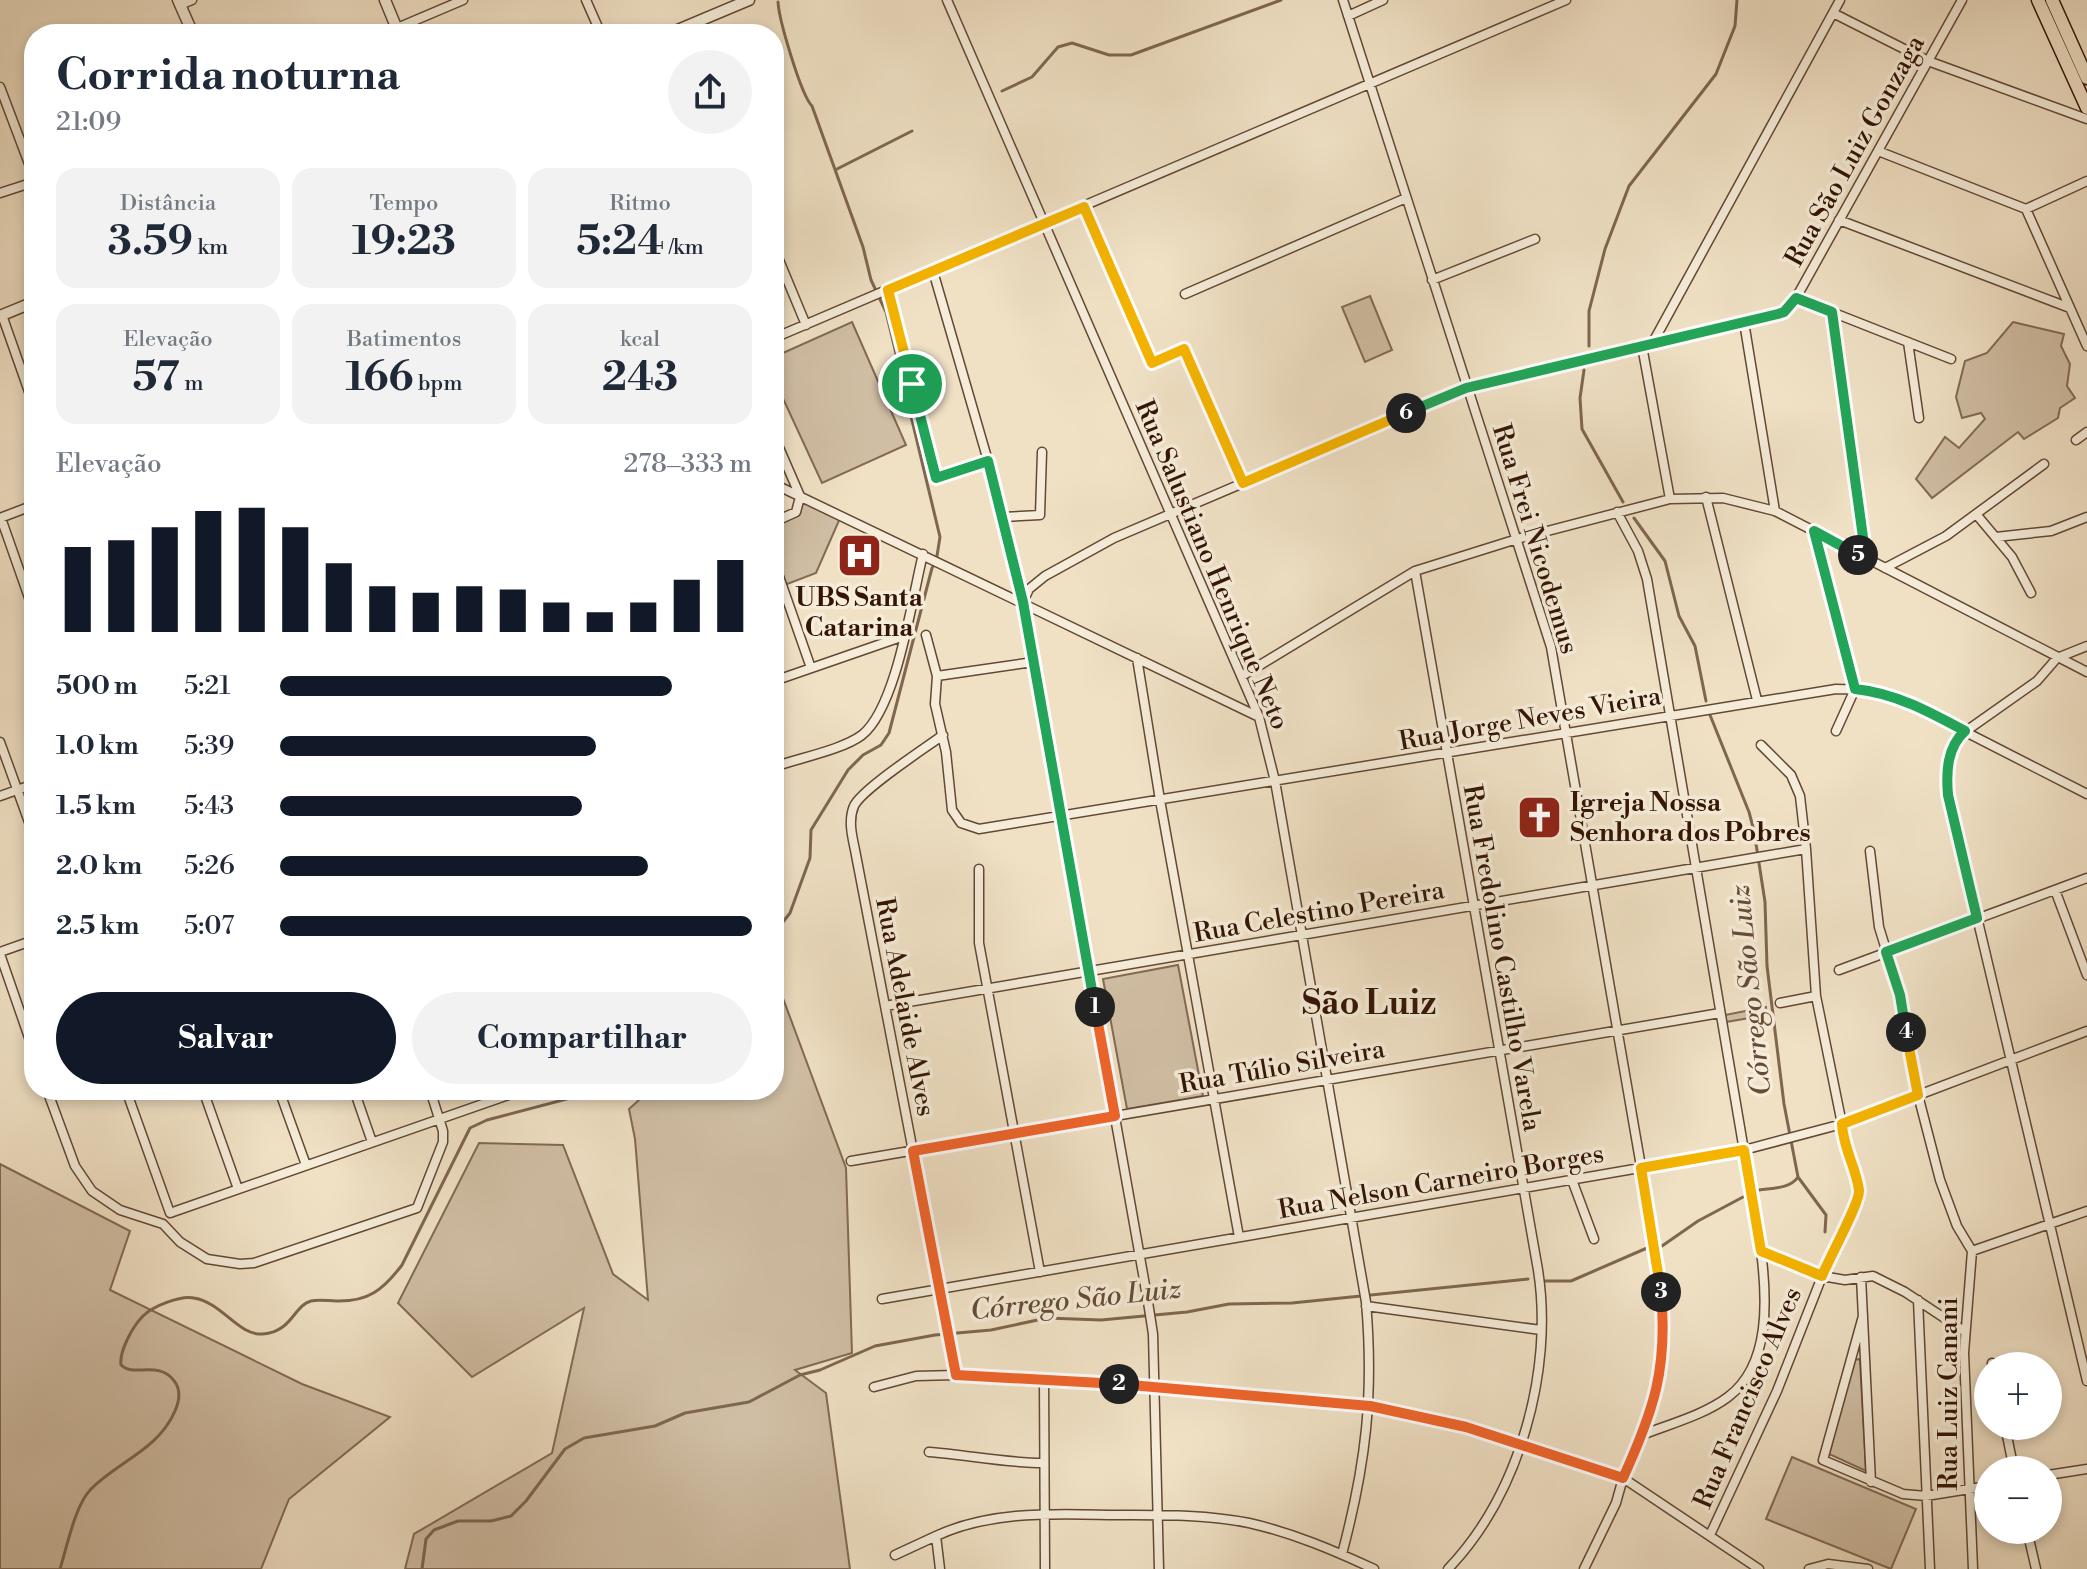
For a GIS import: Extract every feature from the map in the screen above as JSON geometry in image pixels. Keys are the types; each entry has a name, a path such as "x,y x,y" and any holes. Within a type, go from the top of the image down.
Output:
{"main road":[{"path":"2038,0 2087,108"},
{"path":"2052,0 2087,78"}],"street":[{"path":"188,24 179,3 192,0"},
{"path":"385,0 395,24"},
{"path":"413,24 463,0"},
{"path":"586,0 597,24"},
{"path":"692,24 749,0"},
{"name":"Rua Salustiano Henrique Neto","path":"947,0 1259,717 1275,781 1366,1304 1370,1406 1361,1472 1342,1554"},
{"name":"Rua Frei Nicodemus","path":"1343,0 1551,647 1657,1259 1664,1332 1657,1391 1616,1503 1584,1569"},
{"path":"1348,16 1383,0"},
{"path":"784,334 1564,0"},
{"path":"1670,499 1647,345 1840,0"},
{"name":"Rua São Luiz Gonzaga","path":"1023,602 1029,589 1045,576 1085,552 1466,388 1784,312 1796,298 1962,0"},
{"path":"1833,13 1928,61 2087,119"},
{"path":"0,87 24,152"},
{"path":"1878,151 2026,209 2087,346"},
{"path":"2026,209 2087,181"},
{"path":"0,193 24,183"},
{"path":"1185,294 1406,198"},
{"path":"1084,207 1152,363 1184,349 1243,483"},
{"path":"1839,220 2070,308"},
{"path":"1432,280 1535,239"},
{"path":"933,271 988,461 1023,602 1140,1254 1151,1323 1159,1569"},
{"path":"784,272 806,325"},
{"path":"885,291 936,478 988,461"},
{"path":"1796,298 1951,359"},
{"path":"24,307 1,317 24,379"},
{"path":"1832,312 1866,559"},
{"path":"1744,322 1775,511"},
{"path":"1908,342 1919,418"},
{"path":"2076,440 2087,432"},
{"path":"1003,517 1040,515 1042,452"},
{"path":"784,459 800,497 796,512 784,517"},
{"path":"1885,568 1946,536 2044,464"},
{"path":"784,489 1259,717"},
{"path":"1706,497 1757,700"},
{"path":"1242,676 1415,571 1617,512 1670,499 1706,497 1740,501 1775,511 2087,672"},
{"path":"24,509 0,518 24,584"},
{"path":"1617,512 1632,536 1643,566 1761,1251 1765,1291 1761,1341 1744,1378 1728,1397 1642,1435"},
{"path":"1976,514 2020,568 2031,593"},
{"path":"1996,537 2051,531 2087,517"},
{"path":"1814,531 1855,689 1836,731"},
{"path":"784,764 846,743 872,725 888,695 926,555"},
{"name":"Rua Fredolino Castilho Varela","path":"1415,571 1541,1290 1541,1330 1532,1403 1521,1444 1493,1506 1448,1569"},
{"path":"784,591 811,668"},
{"path":"926,635 937,676 935,704 943,735"},
{"path":"784,677 904,636"},
{"path":"2087,646 2057,658 2037,681 1965,731 1952,747 1946,779 2087,1381"},
{"path":"1137,658 1239,1237"},
{"path":"937,676 1033,662"},
{"name":"Rua Jorge Neves Vieira","path":"943,735 952,810 961,823 985,829 1757,700 1855,689 1870,690 1905,701 2087,794"},
{"name":"Rua Adelaide Alves","path":"943,735 864,794 853,808 851,818 956,1375"},
{"path":"0,742 24,809"},
{"name":"Rua Francisco Alves","path":"1710,1535 1773,1399 1835,1243 1859,1201 1859,1187 1846,1150 1816,996 1806,849 1796,783 1784,766 1761,745"},
{"path":"0,796 24,788"},
{"name":"Rua Celestino Pereira","path":"885,1006 1806,849"},
{"path":"1870,851 1879,927 1900,995 1918,1095 1947,1203 1972,1251 2087,1211"},
{"path":"979,869 978,936 1040,1272"},
{"path":"1839,970 2087,878"},
{"path":"2055,890 2087,975"},
{"path":"24,944 0,953 24,1023"},
{"path":"1780,1003 1816,996"},
{"name":"Rua Túlio Silveira","path":"851,1161 1720,1013"},
{"name":"Rua Nelson Carneiro Borges","path":"882,1299 1744,1150 1842,1124 2087,1031"},
{"path":"51,1100 75,1166 92,1191 120,1210 163,1224 192,1251 207,1259 240,1264 277,1256 412,1211 421,1203 443,1142 433,1100"},
{"path":"130,1100 170,1213"},
{"path":"207,1100 238,1189"},
{"path":"283,1100 306,1165"},
{"path":"357,1100 372,1142"},
{"path":"163,1224 170,1213 489,1100"},
{"path":"1572,1180 1594,1239"},
{"path":"1761,1251 1822,1276 1845,1280 1873,1276 1918,1300 1964,1331"},
{"name":"Rua Luiz Canani","path":"1972,1251 1964,1331 1973,1569"},
{"path":"1861,1277 1871,1482"},
{"path":"1918,1300 1930,1569"},
{"path":"1366,1304 1541,1330"},
{"path":"1863,1316 1823,1460 1903,1494 1926,1496 1974,1488"},
{"path":"874,1387 916,1376 1044,1378 1370,1406 1466,1427 1623,1478 1759,1569"},
{"path":"1044,1378 1045,1569"},
{"path":"929,1452 1014,1463 1043,1463"},
{"path":"2062,1473 2087,1469"},
{"path":"895,1555 970,1522 1044,1514 1188,1515 1247,1523 1303,1539 1374,1569"},
{"path":"936,1536 940,1569"},
{"path":"2030,1544 2036,1569"},
{"path":"1809,1569 1828,1564 1868,1569"}],"shaded area":[{"path":"1370,296 1392,350 1365,362 1342,307"},
{"path":"852,322 906,445 822,483 784,401 784,353"},
{"path":"2013,322 2064,334 2061,346 2070,364 2067,386 2075,398 2060,408 2058,418 2024,439 2018,432 1932,498 1916,479 1945,437 1959,448 1985,419 1981,413 1962,418 1956,397 1965,361 1987,353"},
{"path":"800,497 841,516 816,573 784,585 784,519 789,517"},
{"path":"1178,965 1203,1096 1127,1109 1103,979"},
{"path":"784,1001 846,1168 852,1353 795,1370 826,1393 850,1569 405,1569 414,1534 552,1453 584,1308 472,1377 398,1303 479,1143 563,1145 613,1274 648,1300 635,1139 629,1109 639,1100 784,1100"},
{"path":"1766,1007 1767,1015 1726,1022 1725,1015"},
{"path":"0,1164 130,1231 110,1290 302,1384 390,1417 289,1499 261,1569 0,1569"},
{"path":"1859,1359 1866,1471 1829,1454 1854,1360"},
{"path":"1792,1457 1916,1509 1891,1569 1766,1519"}],"waterway":[{"path":"1002,91 1032,77 1058,47 1072,43 1109,55 1131,55 1281,0"},
{"name":"Córrego São Luiz","path":"1589,346 1589,311 1605,249 1629,186 1716,74 1735,26 1737,0"},
{"path":"778,2 782,24"},
{"path":"784,31 863,247 871,280 886,312 940,537 936,562 889,733 881,745 863,755 848,770 811,830 810,858 790,913 784,921"},
{"path":"837,169 912,131"},
{"name":"Córrego São Luiz","path":"1584,370 1580,398 1582,429 1623,502"},
{"name":"Córrego São Luiz","path":"1634,518 1665,561 1679,616 1695,646 1706,701"},
{"name":"Córrego São Luiz","path":"1710,715 1754,831 1765,902 1767,966 1784,1104 1798,1177 1826,1215 1825,1232"},
{"path":"60,1569 85,1496 102,1479 159,1436 176,1408 178,1389 169,1375 162,1371 126,1369 121,1365 128,1339 143,1316 167,1302 194,1298 214,1306 246,1330 263,1334 280,1329 305,1303 347,1301 374,1293 402,1265 470,1128 487,1120 563,1100"},
{"name":"Córrego São Luiz","path":"1759,1190 1786,1186 1798,1177"},
{"name":"Córrego São Luiz","path":"1662,1246 1698,1221 1743,1197"},
{"name":"Córrego São Luiz","path":"1545,1281 1571,1281 1647,1248"},
{"name":"Córrego São Luiz","path":"422,1569 426,1539 434,1530 458,1521 491,1521 511,1516 565,1449 584,1438 655,1426 685,1413 749,1402 800,1375 820,1370 875,1346 935,1335 991,1330 1047,1318 1101,1320 1187,1312 1229,1304 1292,1303 1528,1279"}],"place":[{"name":"UBS Santa Catarina","path":"859,555"},
{"name":"Igreja Nossa Senhora dos Pobres","path":"1539,818"}],"district":[{"name":"São Luiz","path":"1369,1004"}],"route":[{"path":"1084,207 1152,363 1184,349 1243,483 1466,388 1778,314 1791,306 1796,298 1832,312 1866,559 1814,531 1855,689 1870,690 1905,701 1965,731 1952,747 1946,779 1977,918 1886,952 1900,995 1918,1095 1842,1124 1846,1150 1860,1194 1822,1276 1761,1251 1744,1150 1641,1168 1657,1259 1664,1343 1657,1391 1649,1418 1623,1478 1466,1427 1370,1406 1063,1379 956,1375 913,1151 1115,1116 1023,602 988,461 936,478 912,384 888,290 1084,207"}]}
